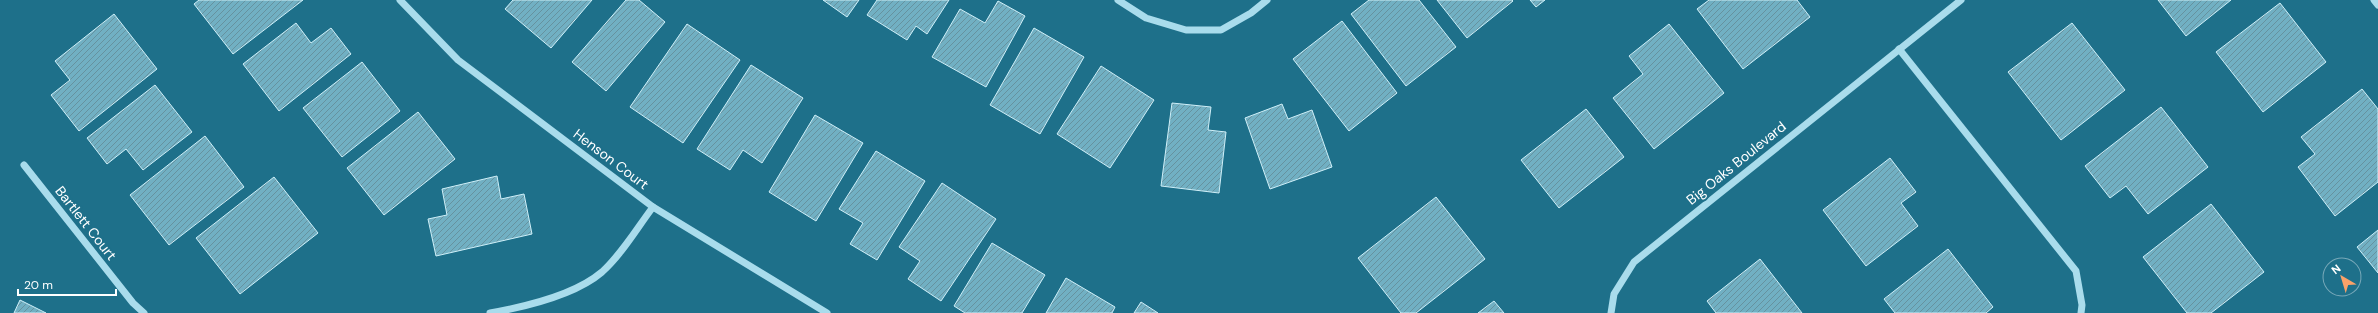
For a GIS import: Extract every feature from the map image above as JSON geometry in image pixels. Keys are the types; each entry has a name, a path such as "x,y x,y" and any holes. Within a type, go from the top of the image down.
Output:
{"street":[{"name":"Henson Court","path":"400,0 458,60 653,206 827,313"},
{"path":"1118,0 1146,18 1186,30 1221,30 1251,13 1267,0"},
{"name":"Big Oaks Boulevard","path":"1611,313 1614,294 1634,262 1961,0"},
{"path":"2374,0 2378,5"},
{"path":"1899,49 2076,271 2082,305 2081,313"},
{"name":"Bartlett Court","path":"24,165 133,304 144,313"},
{"path":"490,313 516,309 565,293 601,272 625,245 653,206"}],"building":[{"path":"199,0 303,0 233,54 194,4"},
{"path":"513,0 592,0 551,48 505,9"},
{"path":"626,0 639,0 665,22 606,91 572,62"},
{"path":"823,0 859,0 847,17"},
{"path":"877,0 949,0 927,34 916,26 907,40 867,15"},
{"path":"1369,0 1419,0 1456,47 1406,86 1351,14"},
{"path":"1437,0 1512,0 1513,1 1467,38"},
{"path":"1530,0 1545,0 1536,7"},
{"path":"1709,0 1797,0 1810,17 1743,69 1697,9"},
{"path":"2158,0 2231,0 2186,36"},
{"path":"998,1 1025,16 986,87 932,57 960,9 985,23"},
{"path":"2280,3 2326,62 2263,112 2216,52"},
{"path":"114,14 157,69 79,131 51,95 70,80 55,61"},
{"path":"1342,21 1397,93 1349,131 1293,59"},
{"path":"296,23 311,43 331,28 351,54 279,111 243,64"},
{"path":"2072,23 2125,90 2061,140 2008,72"},
{"path":"687,24 740,60 683,143 630,107"},
{"path":"1669,24 1724,93 1654,149 1613,98 1643,74 1629,56"},
{"path":"1034,28 1084,57 1040,134 990,105"},
{"path":"362,62 400,111 342,157 303,108"},
{"path":"751,65 803,98 762,163 743,150 730,170 697,149"},
{"path":"1101,66 1154,100 1110,168 1057,134"},
{"path":"155,85 192,132 143,170 126,149 107,164 87,138"},
{"path":"2362,89 2378,109 2378,182 2335,216 2298,167 2315,154 2301,137"},
{"path":"1172,103 1211,107 1208,130 1226,132 1219,193 1161,186"},
{"path":"1282,104 1288,119 1312,110 1332,167 1270,189 1245,118"},
{"path":"2161,107 2208,167 2148,214 2126,186 2110,198 2085,166"},
{"path":"1586,109 1624,157 1559,208 1521,160"},
{"path":"418,112 455,159 384,215 347,168"},
{"path":"815,115 863,143 816,221 769,192"},
{"path":"205,136 244,187 169,245 130,195"},
{"path":"876,151 925,181 877,260 850,244 863,223 839,209"},
{"path":"1890,158 1916,192 1901,203 1918,226 1866,266 1823,210"},
{"path":"497,176 501,199 524,194 532,234 436,256 428,219 447,215 442,189"},
{"path":"274,177 318,233 240,294 196,238"},
{"path":"942,183 996,219 941,301 908,279 920,261 899,247"},
{"path":"1436,197 1485,259 1416,313 1401,313 1358,258"},
{"path":"2211,204 2264,272 2211,313 2187,313 2143,257"},
{"path":"2378,230 2378,273 2357,247"},
{"path":"992,243 1045,275 1022,313 965,313 954,306"},
{"path":"1948,249 1993,307 1986,313 1895,313 1884,299"},
{"path":"1760,259 1802,313 1716,313 1707,301"},
{"path":"1066,278 1115,307 1112,313 1046,313"},
{"path":"20,300 46,313 14,313"},
{"path":"1494,301 1504,313 1478,313"},
{"path":"1141,302 1158,313 1134,313"}]}
